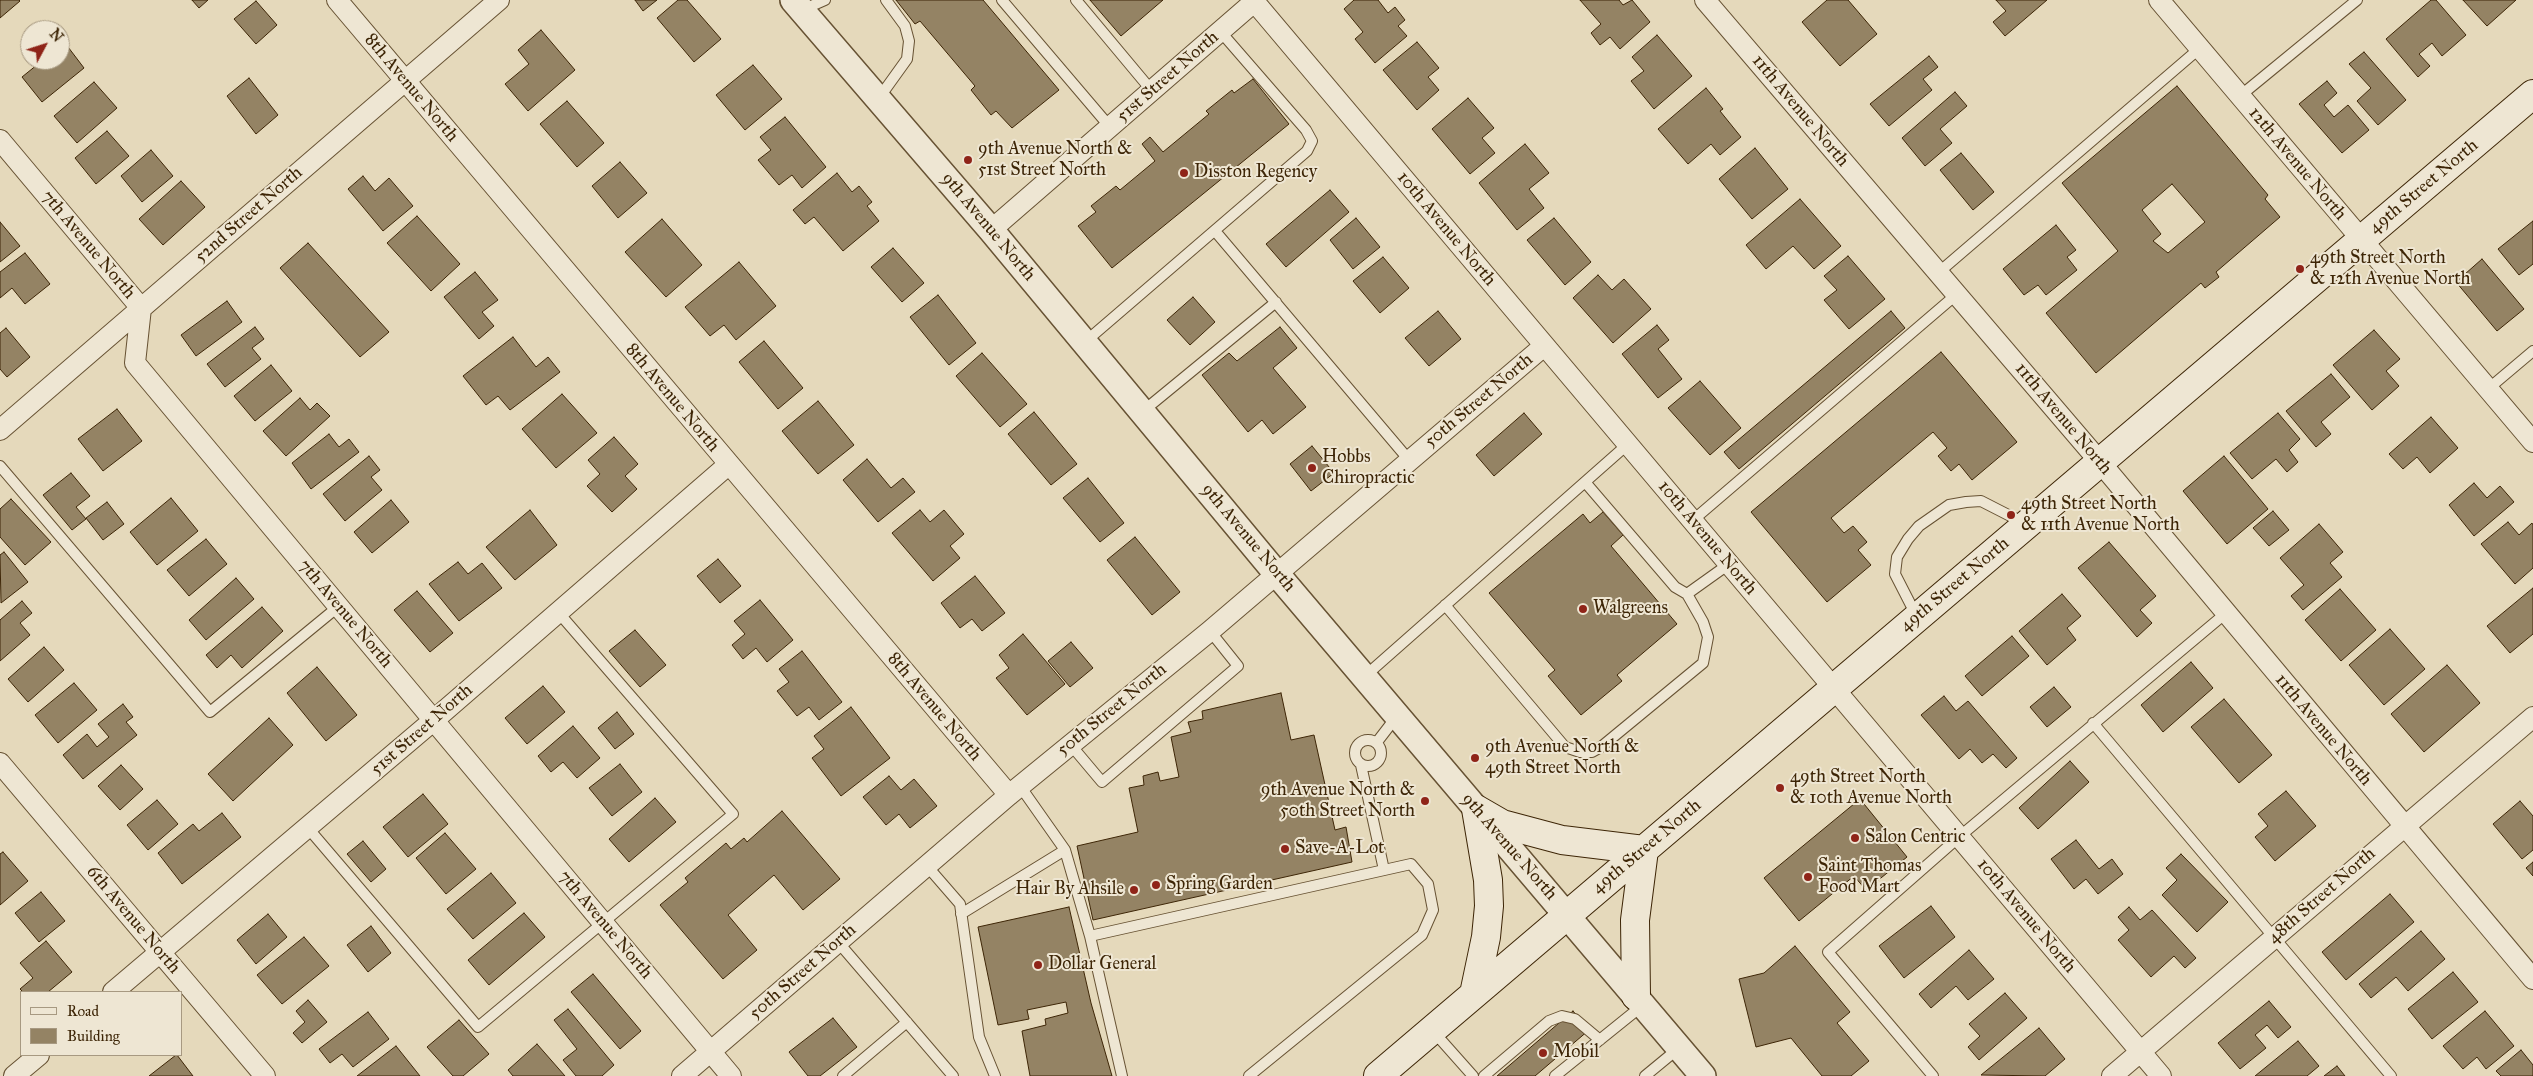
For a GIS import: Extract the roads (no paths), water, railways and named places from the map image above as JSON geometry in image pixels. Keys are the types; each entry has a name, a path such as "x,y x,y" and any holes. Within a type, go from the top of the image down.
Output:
{"main road":[{"name":"49th Street North","path":"1378,1076 2533,94"},
{"path":"1476,809 1502,824 1562,840 1644,850 1635,920 1640,1000"},
{"path":"1474,994 1486,937 1489,906 1488,880 1476,809"}],"street":[{"name":"8th Avenue North","path":"337,0 728,464 1014,791"},
{"name":"52nd Street North","path":"2,424 141,308 499,0"},
{"name":"11th Avenue North","path":"1705,0 2100,462 2533,979"},
{"name":"12th Avenue North","path":"2159,0 2533,442"},
{"name":"51st Street North","path":"991,230 1253,1"},
{"name":"10th Avenue North","path":"1253,1 2161,1076"},
{"name":"9th Avenue North","path":"797,5 991,230 1276,573 1703,1076"},
{"name":"7th Avenue North","path":"0,140 141,308 135,363 732,1076"},
{"name":"50th Street North","path":"682,1076 1014,791 1210,630 1544,346"},
{"name":"51st Street North","path":"115,991 434,720 728,464"},
{"name":"48th Street North","path":"2112,1076 2533,717"},
{"name":"6th Avenue North","path":"0,763 265,1076"},
{"path":"14,1076 38,1056"}],"lane":[{"path":"797,5 825,0"},
{"path":"878,99 907,59 909,41 905,26 886,0"},
{"path":"1002,0 1110,127"},
{"path":"1076,0 1152,90"},
{"path":"2240,96 2356,0"},
{"path":"1084,342 1303,156 1312,141 1306,130 1220,31"},
{"path":"1938,273 2200,48"},
{"path":"1215,230 1409,460"},
{"path":"1692,521 1957,294"},
{"path":"1142,412 1276,302"},
{"path":"2488,389 2533,351"},
{"path":"1364,677 1628,444"},
{"path":"0,466 210,712 339,606"},
{"path":"1445,605 1565,747 1580,752 1592,752 1601,747 1703,662 1708,637 1704,622 1687,594 1674,587 1585,482"},
{"path":"1917,617 1895,574 1896,557 1919,526 1949,505 1974,502 1989,505 2027,524"},
{"path":"1687,594 1729,564"},
{"path":"308,828 478,1027 604,924 733,814 558,612"},
{"path":"1933,1076 1828,952 1959,836 2226,613"},
{"path":"1070,744 1102,782 1238,666 1210,630"},
{"path":"1378,742 1397,715"},
{"path":"2093,723 2391,1076"},
{"path":"1378,742 1369,739 1355,750 1356,757 1361,765 1384,870"},
{"path":"1361,765 1368,766 1379,758 1380,749 1378,742"},
{"path":"1014,791 1065,850 1090,936 1122,1076"},
{"path":"961,914 1065,850"},
{"path":"1090,936 1411,864 1428,884 1433,910 1422,935 1249,1076"},
{"path":"927,866 960,904 979,1037 995,1076"},
{"path":"838,942 953,1076"},
{"path":"1555,1076 1600,1040 1640,1000"},
{"path":"1484,1076 1549,1021 1562,1016 1575,1019 1600,1040"},
{"path":"843,1076 907,1022"},
{"path":"1432,1030 1472,1076"},
{"path":"1645,1076 1679,1048"}],"place":[{"name":"9th Avenue North & 51st Street North","path":"968,160"},
{"name":"Disston Regency","path":"1184,173"},
{"name":"49th Street North & 12th Avenue North","path":"2300,269"},
{"name":"Hobbs Chiropractic","path":"1312,468"},
{"name":"49th Street North & 11th Avenue North","path":"2011,515"},
{"name":"Walgreens","path":"1583,609"},
{"name":"9th Avenue North & 49th Street North","path":"1475,758"},
{"name":"49th Street North & 10th Avenue North","path":"1780,788"},
{"name":"9th Avenue North & 50th Street North","path":"1425,801"},
{"name":"Salon Centric","path":"1855,838"},
{"name":"Save-A-Lot","path":"1285,849"},
{"name":"Saint Thomas Food Mart","path":"1808,877"},
{"name":"Spring Garden","path":"1156,885"},
{"name":"Hair By Ahsile","path":"1134,890"},
{"name":"Dollar General","path":"1038,965"},
{"name":"Mobil","path":"1543,1053"}]}
